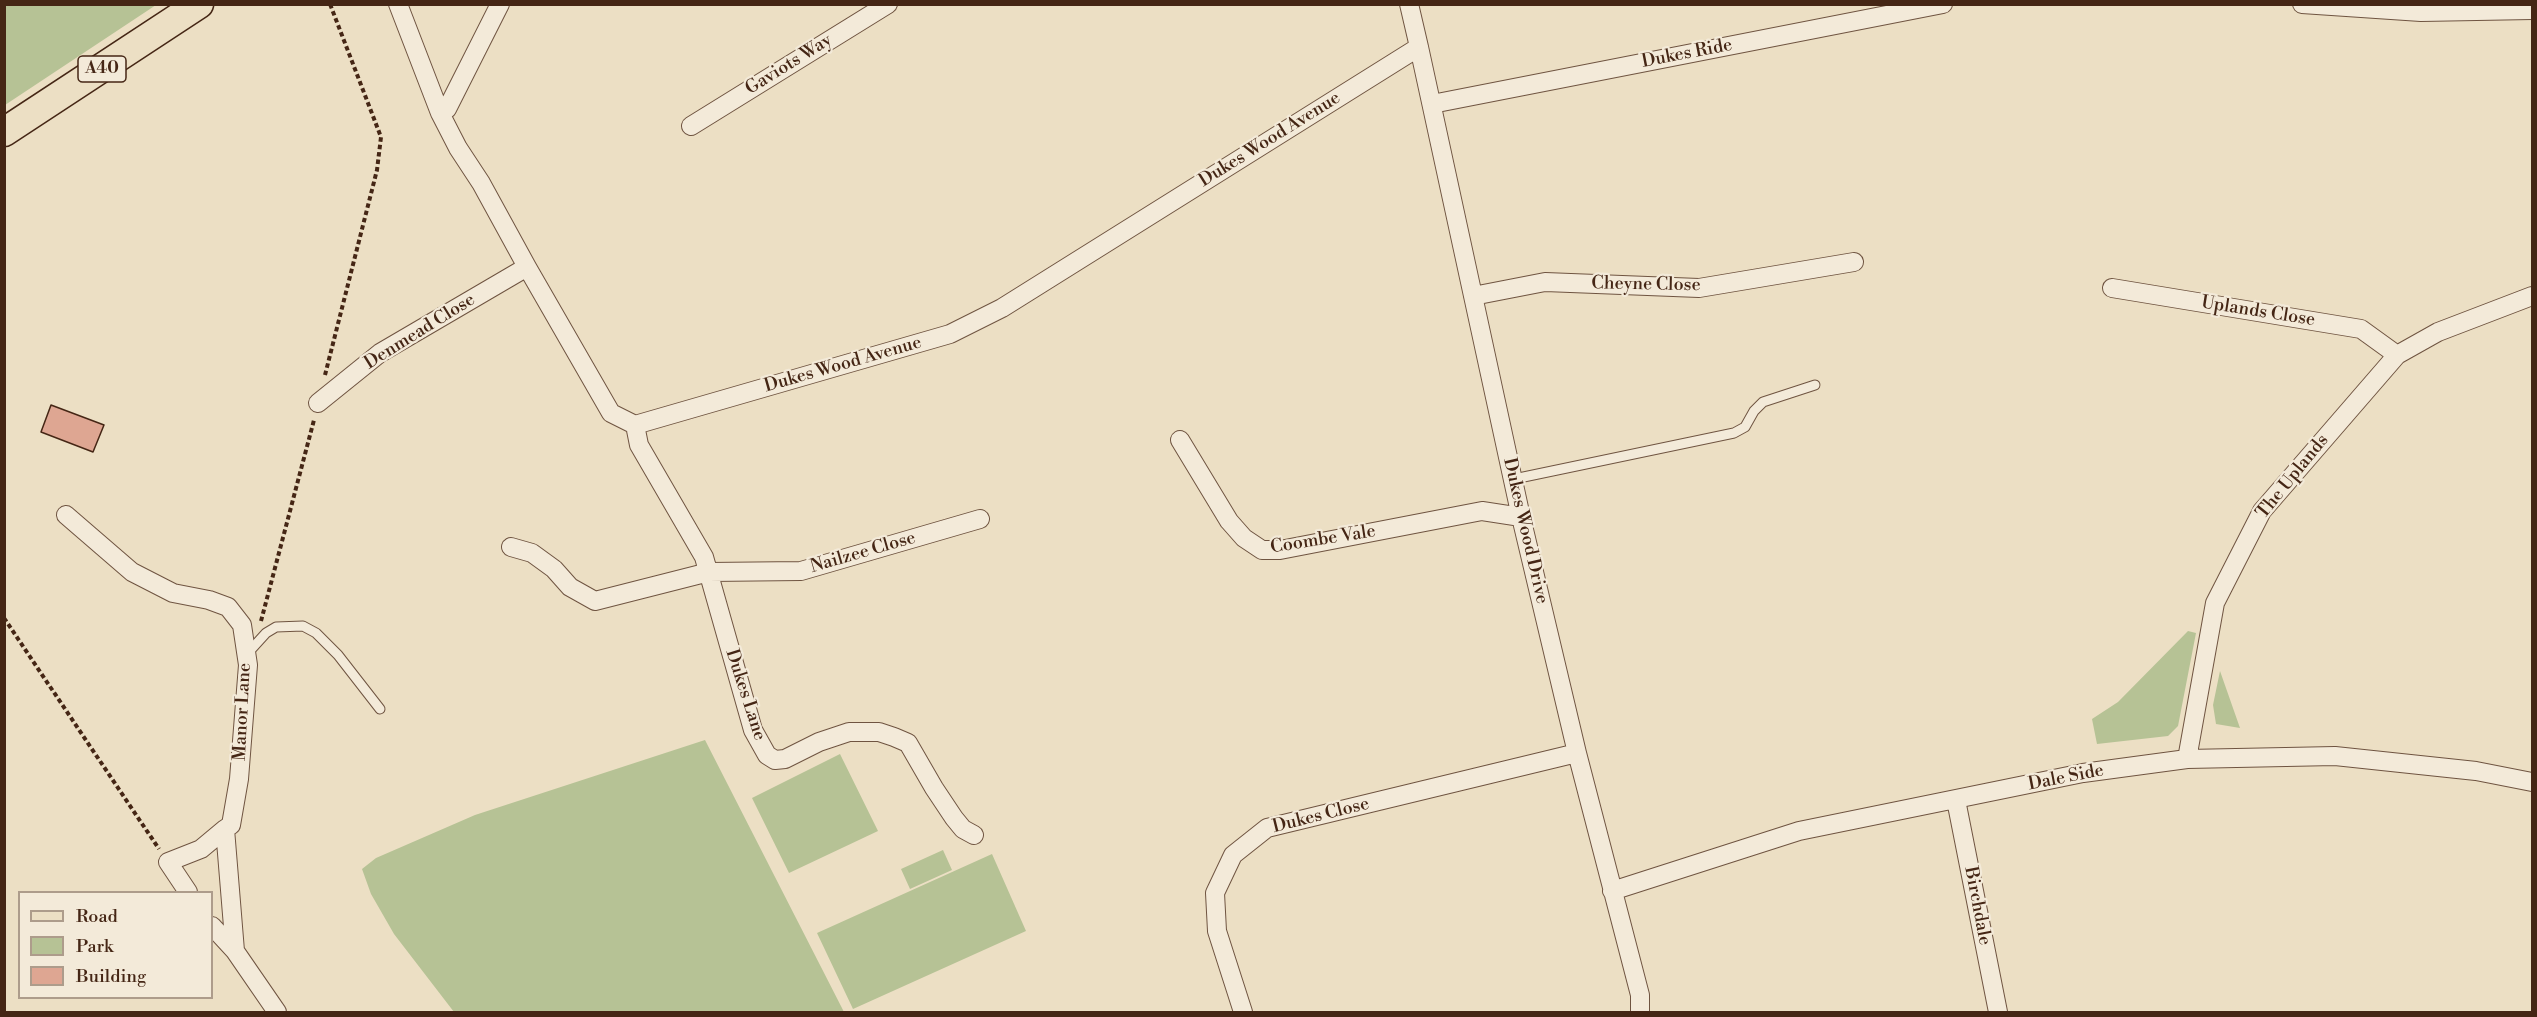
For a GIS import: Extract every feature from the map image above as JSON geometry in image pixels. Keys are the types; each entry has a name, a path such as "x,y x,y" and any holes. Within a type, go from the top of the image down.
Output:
{"main road":[{"name":"A40","path":"4,132 199,4"}],"street":[{"path":"398,4 440,113 458,148 481,183 526,267 611,412 634,425"},
{"path":"440,113 447,109 500,4"},
{"name":"Gaviots Way","path":"691,126 888,4"},
{"path":"1410,4 1419,47"},
{"name":"Dukes Ride","path":"1432,104 1943,4"},
{"path":"2302,4 2421,12 2532,9"},
{"name":"Dukes Wood Drive","path":"1419,47 1521,517 1577,753 1640,995 1640,1012"},
{"name":"Dukes Wood Avenue","path":"634,425 950,334 1002,308 1419,47"},
{"name":"Cheyne Close","path":"1473,296 1545,282 1699,288 1854,262"},
{"name":"Denmead Close","path":"318,403 380,353 526,267"},
{"name":"Uplands Close","path":"2112,288 2361,329 2397,355"},
{"name":"The Uplands","path":"2187,759 2215,603 2262,511 2397,355 2438,332 2532,296"},
{"name":"Dukes Lane","path":"634,425 639,445 704,557 753,730 767,756 775,760 785,759 819,742 849,732 866,730 894,737 908,743 954,818 963,829 974,835"},
{"name":"Coombe Vale","path":"1180,440 1229,521 1244,538 1262,550 1280,550 1482,511 1521,517"},
{"name":"Manor Lane","path":"66,515 132,572 173,593 209,600 228,607 242,625 248,664 239,779 231,825 201,849 168,862"},
{"name":"Nailzee Close","path":"511,547 532,553 554,569 570,587 595,601 709,572 801,571 980,519"},
{"name":"Dukes Close","path":"1243,1012 1217,931 1215,893 1233,855 1268,828 1577,753"},
{"name":"Dale Side","path":"1612,891 1799,831 2083,772 2187,759 2335,756 2476,771 2532,782"},
{"name":"Birchdale","path":"1956,800 1998,1012"},
{"name":"Manor Lane","path":"225,829 235,951"},
{"path":"168,862 187,891"},
{"name":"Manor Lane","path":"213,927 235,951 277,1012"}],"lane":[{"path":"1514,479 1734,433 1745,427 1754,411 1763,402 1815,385"},
{"path":"246,654 266,633 276,627 303,626 316,633 338,655 380,709"}],"path":[{"path":"246,654 250,641 258,631 318,403 375,181 381,137 330,4"},
{"path":"4,618 168,862"}],"green space":[{"path":"5,4 156,4 156,5 5,105"},
{"path":"2188,631 2196,633 2178,726 2168,736 2097,744 2092,719 2118,702"},
{"path":"2220,671 2240,728 2216,724 2213,705"},
{"path":"705,740 844,1012 454,1012 394,934 371,894 362,869 376,858 475,815"},
{"path":"840,754 878,831 789,873 752,798"},
{"path":"943,850 952,870 910,889 901,869"},
{"path":"992,854 1026,931 853,1009 817,933"}],"building":[{"path":"51,405 104,425 93,452 41,432"}]}
